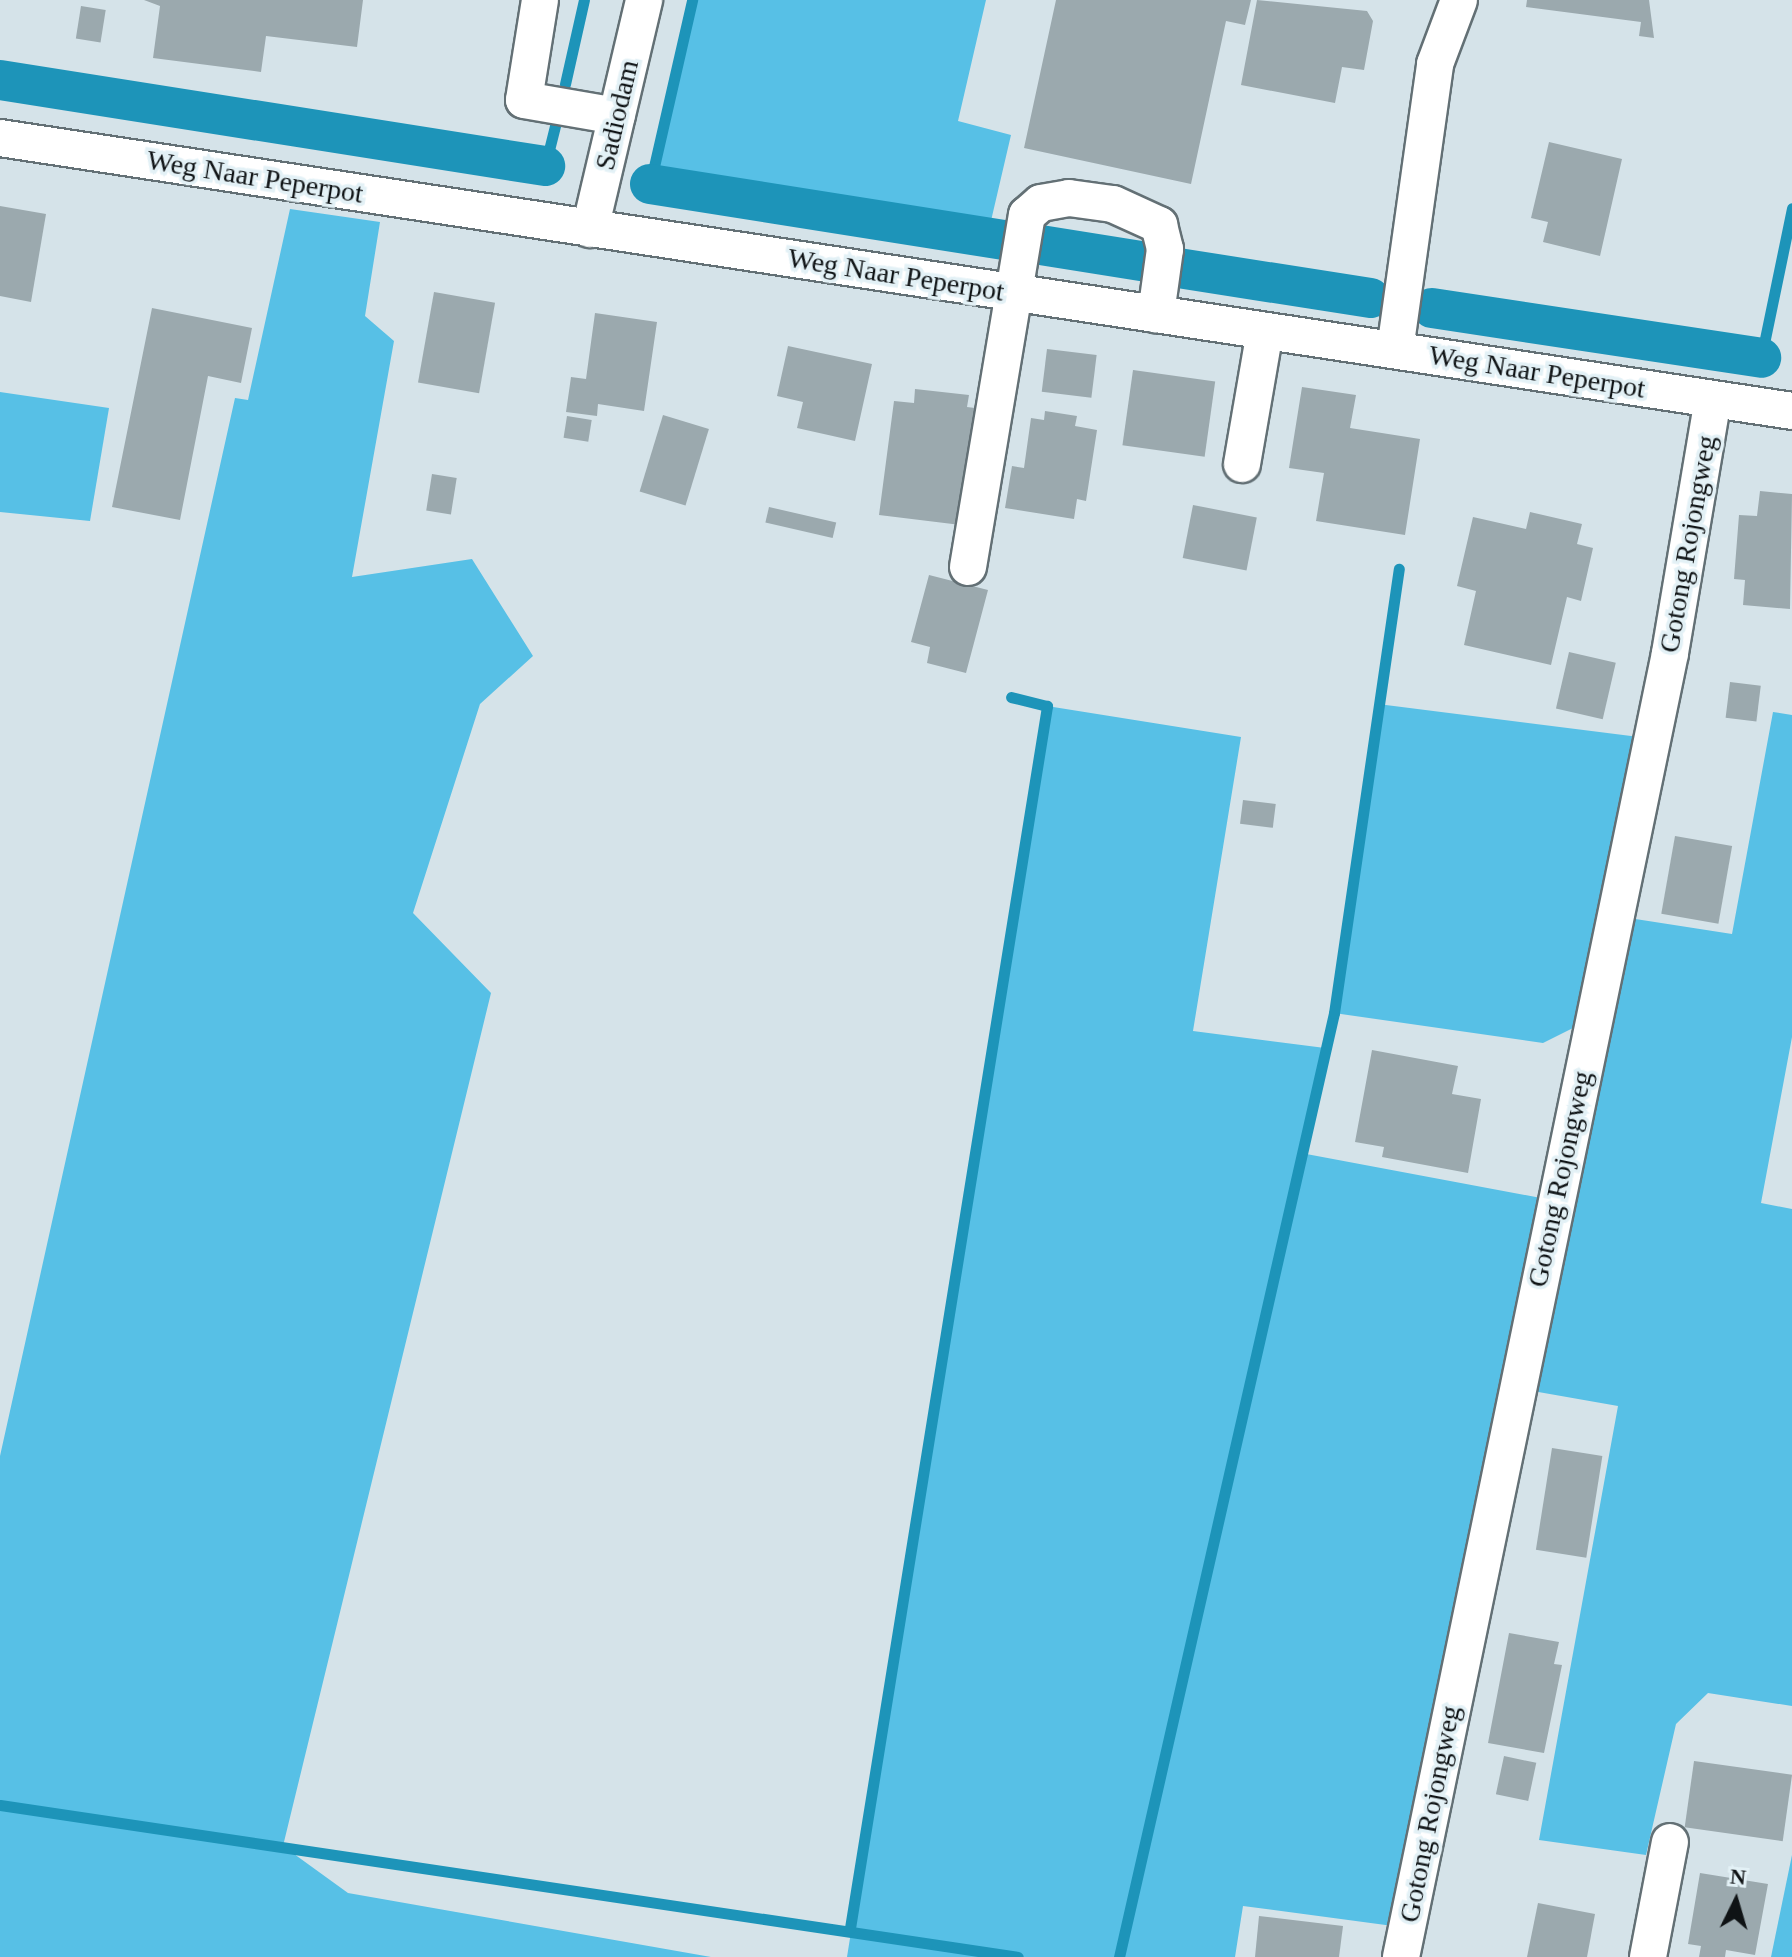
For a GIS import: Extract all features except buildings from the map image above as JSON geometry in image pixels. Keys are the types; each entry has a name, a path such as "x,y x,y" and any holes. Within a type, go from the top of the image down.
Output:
{"street":[{"path":"540,0 524,100 617,116"},
{"name":"Sadiodam","path":"590,229 644,0"},
{"path":"1395,350 1435,64 1459,0"},
{"name":"Weg Naar Peperpot","path":"0,138 1792,411"},
{"path":"968,567 1021,230 1041,203 1113,204 1159,225 1165,249 1156,314"},
{"path":"1242,464 1265,331"},
{"name":"Gotong Rojongweg","path":"1401,1957 1670,653 1713,400"},
{"path":"1648,1957 1670,1842"}],"shaded area":[{"path":"692,0 986,0 958,121 1011,135 987,238 652,177"},
{"path":"290,209 380,222 365,316 394,341 352,577 472,559 533,656 480,704 413,913 491,993 283,1846 348,1893 711,1957 0,1957 0,1456 235,398 248,400"},
{"path":"0,392 109,408 90,521 0,512"},
{"path":"1378,704 1639,737 1575,1027 1543,1043 1334,1013"},
{"path":"1047,706 1241,737 1193,1031 1325,1048 1301,1153 1541,1198 1393,1926 1243,1906 1235,1957 847,1957"},
{"path":"1773,712 1792,715 1792,1037 1761,1203 1792,1209 1792,1706 1708,1693 1676,1724 1646,1855 1539,1840 1618,1406 1527,1390 1629,918 1732,934"},
{"path":"1792,1855 1792,1957 1771,1957"}],"waterway":[{"path":"565,84 584,0"},
{"path":"650,184 692,0"},
{"path":"0,80 545,166"},
{"path":"545,166 556,122"},
{"path":"650,184 1009,241"},
{"path":"1761,358 1792,208"},
{"path":"1028,243 1153,263"},
{"path":"1172,267 1371,298"},
{"path":"1432,308 1761,358"},
{"path":"1119,1957 1334,1013 1399,569"},
{"path":"850,1928 1047,706 1011,697"},
{"path":"0,1805 1018,1957"}]}
